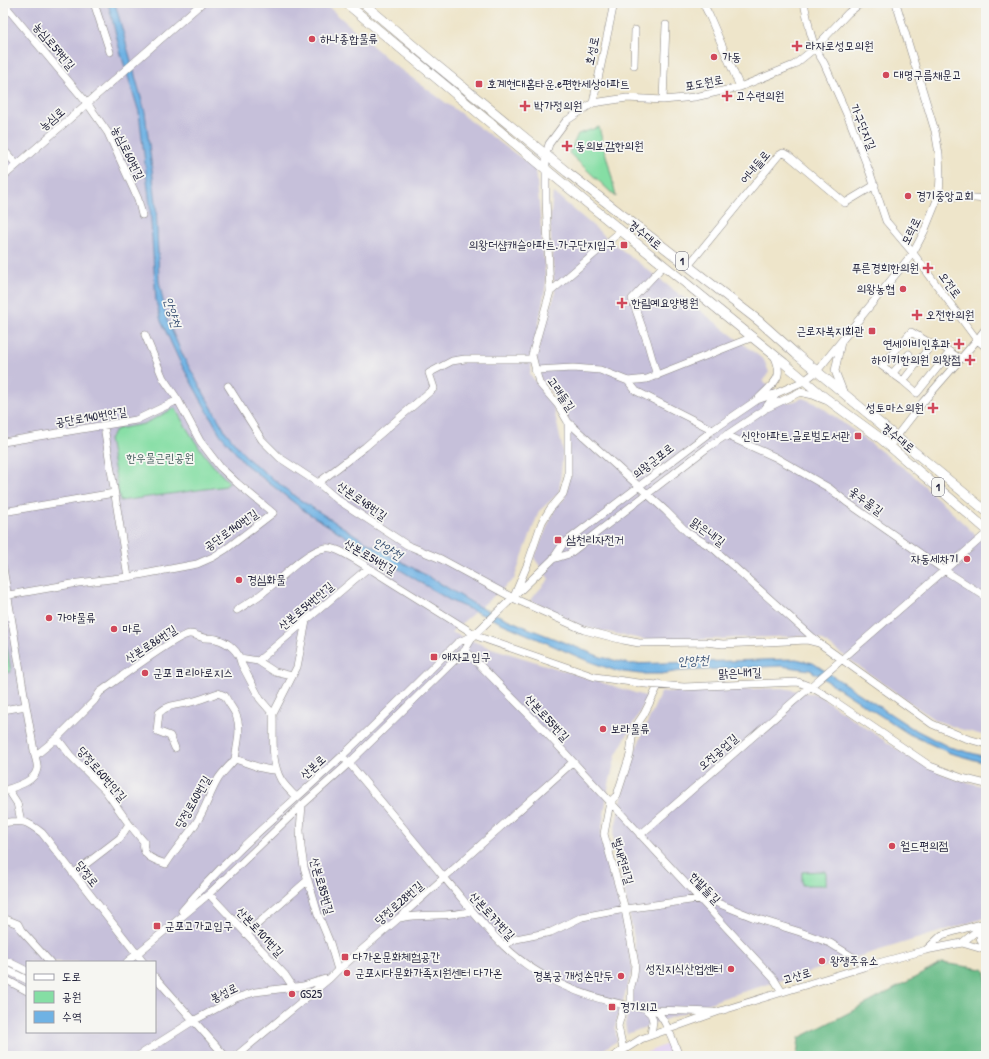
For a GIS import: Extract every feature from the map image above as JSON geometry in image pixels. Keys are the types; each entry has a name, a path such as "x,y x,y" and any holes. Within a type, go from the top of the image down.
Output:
{"main road":[{"name":"경수대로","path":"346,3 664,266 773,353 804,381 889,446 986,529"},
{"name":"경수대로","path":"363,3 435,64 546,154 759,321 986,512"}],"street":[{"name":"농심로59번길","path":"3,3 88,103"},
{"path":"94,3 110,52"},
{"name":"농심로","path":"3,177 16,164 202,3"},
{"name":"호성로","path":"593,103 614,3"},
{"path":"703,3 740,87"},
{"name":"가구단지길","path":"804,3 815,48 824,63 849,119 875,185 886,221 913,253"},
{"name":"포도원로","path":"546,154 548,144 566,121 593,103 628,98 663,100 695,97 740,87 794,66 815,48 848,13 861,3"},
{"name":"모락로","path":"804,381 817,371 913,253 924,232 939,194 939,154 934,131 896,3"},
{"path":"663,100 666,25"},
{"path":"634,65 635,30"},
{"name":"농심로60번길","path":"88,103 108,134 138,199 142,215"},
{"path":"3,149 16,164"},
{"name":"어내들로","path":"688,266 778,156 783,153 788,155 845,203 875,185"},
{"name":"고래들길","path":"511,600 528,563 542,522 550,509 563,494 568,477 568,422 558,404 539,383 532,359 550,292 546,199 546,154"},
{"path":"939,194 986,199"},
{"path":"550,292 621,230"},
{"name":"오전로","path":"913,253 977,340 986,347"},
{"path":"657,376 647,341 632,299 664,266"},
{"path":"889,446 923,402 986,328"},
{"path":"950,352 917,393 882,366 911,332 932,344 943,347 960,359"},
{"name":"공단로140번길","path":"5,595 78,583 128,577 197,564 226,549 273,513 220,467 200,441 178,400 163,378 145,335"},
{"path":"535,370 573,368 600,370 628,381 647,379 753,337"},
{"path":"842,340 835,371 844,394"},
{"path":"902,381 932,344"},
{"path":"758,400 779,377 778,363 773,353"},
{"path":"892,374 909,354"},
{"path":"318,483 365,447 434,388 429,373 452,361 465,359 532,359"},
{"path":"628,381 636,391 713,430"},
{"name":"의왕군포로","path":"476,633 553,559 563,544 713,430 758,400 804,381"},
{"name":"산본로48번길","path":"228,386 262,440 280,458 318,483 338,500 407,545 441,559 511,600"},
{"path":"764,410 800,392 813,395 834,404"},
{"name":"의왕군포로","path":"553,559 568,554 726,435 764,410 777,393"},
{"name":"공단로140번안길","path":"3,442 136,420 178,400"},
{"name":"맑은내길","path":"568,422 666,511 688,533 713,548 841,661 932,724 965,738 986,744"},
{"path":"104,426 128,577"},
{"name":"옻우물길","path":"726,435 775,457 830,488 848,503 944,570 986,597"},
{"path":"3,512 114,493"},
{"path":"841,661 986,534"},
{"name":"산본로54번길","path":"237,610 264,592 294,566 313,553 326,547 338,550 476,633"},
{"path":"3,568 5,595 38,767 36,773 25,782 5,790 17,803 21,820 3,823"},
{"name":"산본로54번안길","path":"258,661 368,568"},
{"name":"맑은내길","path":"511,600 584,630 638,643 704,642 723,644 807,640 819,643"},
{"path":"296,797 282,781 275,765 273,751 273,714 297,667 306,621"},
{"name":"산본로86번길","path":"35,756 57,738 94,701 100,692 145,660 189,633 203,638 223,641 228,644 240,658 241,663 260,699 273,714"},
{"name":"산본로","path":"128,961 209,894 302,805 349,763 465,650 476,633"},
{"name":"산본로","path":"173,923 202,887 296,797 342,756 457,643 476,633"},
{"name":"맑은내1길","path":"476,633 595,677 684,687 798,682 811,687 830,698 930,766 962,778 986,784"},
{"name":"산본로55번길","path":"465,650 540,726 610,802"},
{"path":"240,658 258,661 275,672 292,676"},
{"name":"오전공업길","path":"640,835 841,661"},
{"name":"벌새전리길","path":"623,1049 618,1026 628,1005 635,964 626,909 604,834 610,802 617,795 630,755 632,738 636,726 644,714 659,684"},
{"path":"176,748 170,736 157,731 159,713 163,708 177,704 190,703 218,693 225,696 228,704 236,715 240,730 235,759 250,763 269,771 277,770"},
{"path":"3,710 26,706"},
{"name":"당정로60번안길","path":"57,738 70,756 105,790 130,824"},
{"name":"산본로77번길","path":"342,756 445,877 471,911 503,945 536,971 556,982 602,999 628,1005 656,1010 717,1012"},
{"name":"당정로60번길","path":"130,824 144,842 143,847 146,854 152,859 166,864 174,850 196,824 218,779 235,759"},
{"name":"당정로28번길","path":"236,1056 330,978 399,918 573,762"},
{"name":"한밭들길","path":"610,802 774,979 782,992"},
{"name":"산본로85번길","path":"302,805 300,830 304,867 318,914 330,944 338,970"},
{"name":"당정로","path":"21,820 28,822 42,833 141,961"},
{"path":"73,874 120,838 130,824"},
{"path":"246,934 308,880"},
{"name":"산본로101번길","path":"209,894 285,976 293,987"},
{"path":"503,945 516,939 551,932 582,917 705,898 756,918 830,943 867,966"},
{"path":"399,918 458,914 471,911"},
{"path":"3,918 18,924 21,930 49,961"},
{"path":"926,950 942,935 986,923"},
{"path":"986,923 980,931 980,941 986,950"},
{"name":"고산로","path":"614,1056 641,1039 717,1012 867,966 926,950 962,943 986,923"},
{"path":"962,943 986,950"},
{"path":"3,958 26,970"},
{"path":"3,968 26,980"},
{"path":"3,978 26,990"},
{"path":"156,978 225,1056"},
{"name":"봉성로","path":"138,1056 194,1021 236,998 255,992 303,986 330,978"},
{"path":"644,1008 651,1014 653,1021 652,1036"},
{"path":"656,1010 660,1014 668,1029 679,1056"}],"shaded area":[{"path":"3,3 324,3 393,64 536,169 546,284 530,374 553,405 563,451 559,493 539,511 514,579 451,632 485,646 648,697 616,755 608,789 601,834 626,926 632,971 615,1027 617,1041 593,1056 3,1056"},
{"path":"553,192 613,243 764,360 769,372 763,381 789,403 803,398 819,405 913,475 986,545 986,736 935,720 822,640 800,636 651,641 583,627 530,600 549,579 534,558 556,506 564,499 568,486 565,410 539,377 536,358 545,322 555,294 550,224"},
{"path":"783,688 818,695 907,756 949,777 986,787 986,920 985,918 723,998 627,1034 625,1024 638,963 613,836 630,762 661,692"},
{"path":"667,1044 672,1050 674,1056 638,1056"}],"green space":[{"path":"599,127 616,197 569,153 578,134"},
{"name":"한우물근린공원","path":"175,408 206,456 220,474 229,482 226,486 120,501 109,439 117,429 144,424"},
{"path":"3,624 11,672 3,673"},
{"path":"826,871 826,885 802,885 802,872"},
{"path":"942,963 983,969 986,972 986,1056 797,1056 799,1038"}],"water":[{"path":"108,3 115,3 145,112 156,202 159,281 167,320 184,358 225,431 248,459 297,498 368,543 479,607 530,629 601,657 630,664 796,659 813,663 912,728 949,747 986,757 986,763 950,753 909,734 810,670 781,666 640,674 616,671 588,661 451,601 306,512 245,464 220,434 180,362 161,321 156,301 150,206 139,112 120,51"}],"place":[{"name":"하나종합물류","path":"312,39"},
{"name":"라자로성모의원","path":"797,46"},
{"name":"가동","path":"714,57"},
{"name":"대명구름채문고","path":"886,75"},
{"name":"호계현대홈타운.e편한세상아파트","path":"479,84"},
{"name":"고수련의원","path":"727,96"},
{"name":"박가정의원","path":"525,106"},
{"name":"동의보감한의원","path":"567,146"},
{"name":"경기중앙교회","path":"908,196"},
{"name":"의왕더샵캐슬아파트.가구단지입구","path":"624,245"},
{"name":"푸른경희한의원","path":"928,268"},
{"name":"의왕농협","path":"903,289"},
{"name":"한림예요양병원","path":"622,303"},
{"name":"오전한의원","path":"917,315"},
{"name":"근로자복지회관","path":"872,331"},
{"name":"연세이비인후과","path":"959,344"},
{"name":"하이키한의원 의왕점","path":"970,360"},
{"name":"성토마스의원","path":"933,408"},
{"name":"신안아파트.글로벌도서관","path":"858,436"},
{"name":"삼천리자전거","path":"558,540"},
{"name":"자동세차기","path":"967,559"},
{"name":"경심화물","path":"239,580"},
{"name":"가야물류","path":"49,618"},
{"name":"마루","path":"114,629"},
{"name":"애자교입구","path":"434,657"},
{"name":"군포 코리아로지스","path":"145,673"},
{"name":"보라물류","path":"603,729"},
{"name":"월드편의점","path":"892,846"},
{"name":"군포고가교입구","path":"157,926"},
{"name":"다가온문화체험공간","path":"345,957"},
{"name":"왕쟁주유소","path":"822,961"},
{"name":"성진지식산업센터","path":"731,969"},
{"name":"군포시다문화가족지원센터 다가온","path":"347,973"},
{"name":"경복궁 개성손만두","path":"621,976"},
{"name":"GS25","path":"292,994"},
{"name":"경기외고","path":"612,1007"}],"water label":[{"name":"안양천","path":"173,312"},
{"name":"안양천","path":"388,548"},
{"name":"안양천","path":"693,660"}]}
